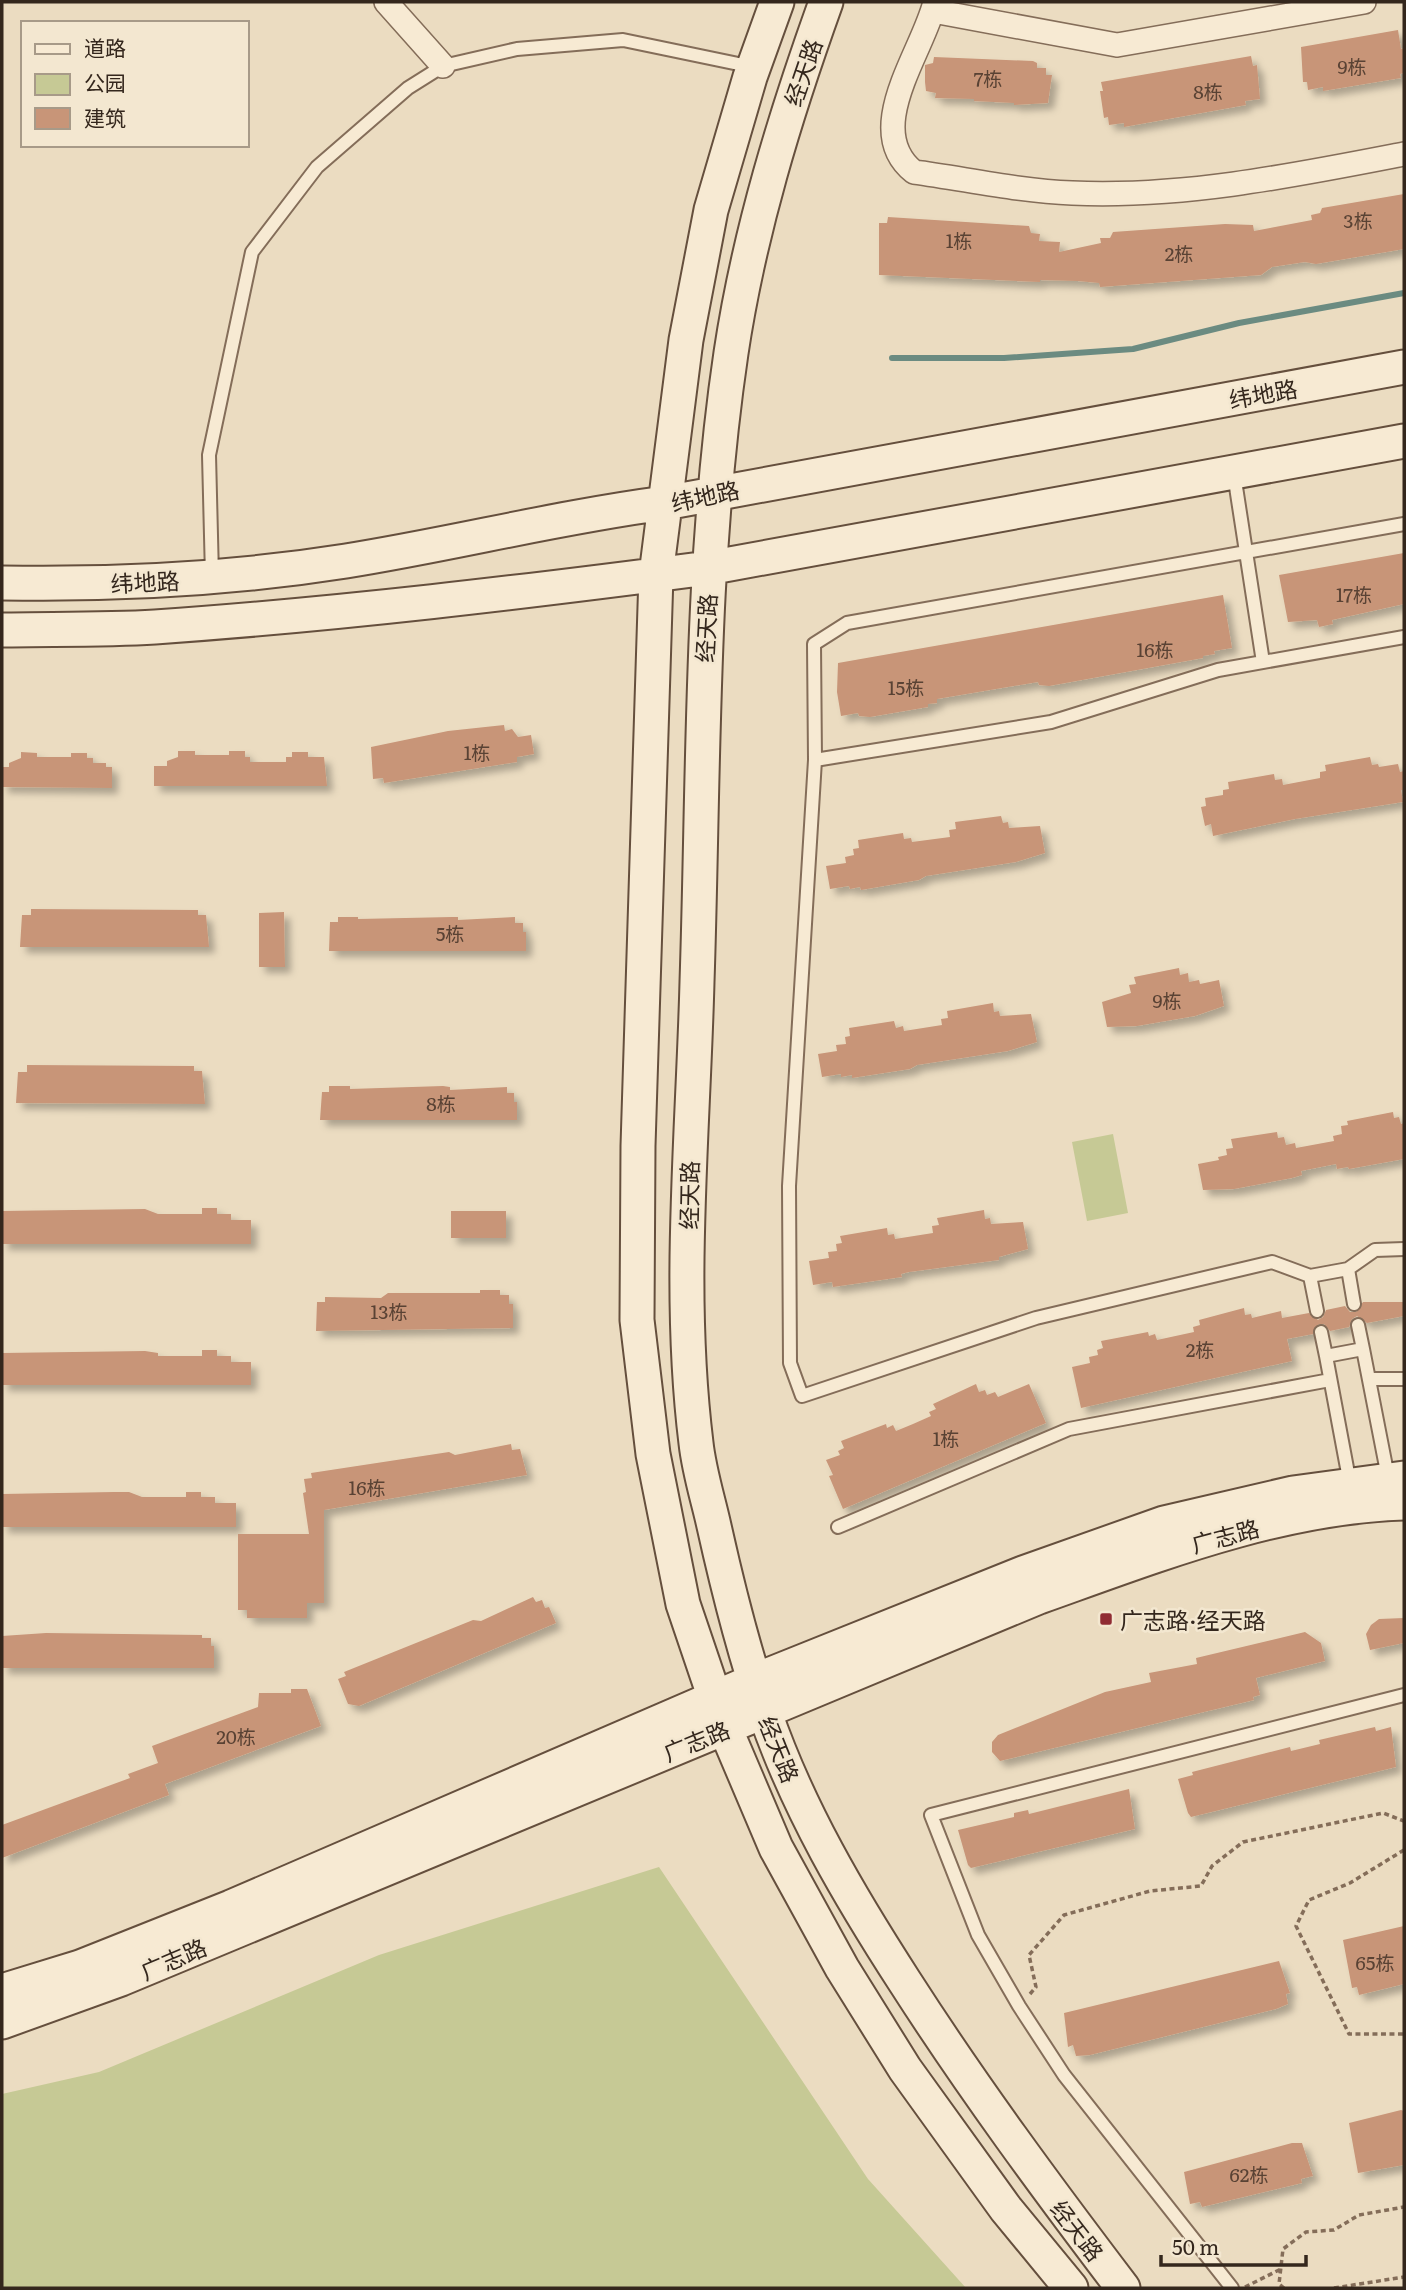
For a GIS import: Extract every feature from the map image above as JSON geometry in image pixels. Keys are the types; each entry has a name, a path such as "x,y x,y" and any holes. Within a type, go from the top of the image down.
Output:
{"main road":[{"name":"经天路","path":"777,2 753,67 710,210 686,340 656,575 638,1132 637,1320 653,1454 682,1604 720,1714 776,1848 842,1968 898,2058 1006,2209 1071,2288"},
{"name":"经天路","path":"827,2 795,88 764,197 732,347 714,492 708,568 686,1305 696,1447 729,1593 764,1712 814,1831 883,1948 1038,2178 1123,2288"},
{"name":"纬地路","path":"2,583 149,583 346,561 589,513 665,503 1404,367"},
{"name":"纬地路","path":"2,631 152,627 353,611 708,568 1404,441"},
{"name":"广志路","path":"2,2022 121,1979 720,1714 756,1680 1023,1573 1164,1523 1293,1493 1350,1484 1399,1486"},
{"name":"广志路","path":"2,1991 80,1967 720,1714 764,1712 1039,1597 1169,1551 1399,1486"}],"street":[{"path":"386,2 443,66"},
{"path":"1364,2 1117,45 934,6 891,124 894,147 914,172 1071,193 1127,193 1272,179 1404,154"}],"lane":[{"path":"212,576 209,455 252,252 317,167 408,88 443,66 517,48 624,40 753,67"},
{"path":"1234,474 1263,662"},
{"path":"1404,524 847,623 814,644 815,760 789,1186 790,1363 802,1396 1035,1318 1272,1262 1310,1276 1348,1269 1375,1250 1404,1249"},
{"path":"815,760 1051,722 1218,670 1404,637"},
{"path":"1348,1269 1354,1304"},
{"path":"1310,1276 1317,1311"},
{"path":"1358,1325 1369,1379 1399,1486"},
{"path":"1321,1332 1350,1484"},
{"path":"1326,1356 1363,1349"},
{"path":"1369,1379 1404,1379"},
{"path":"838,1527 1069,1429 1330,1380"},
{"path":"1232,2288 1064,2075 1019,2006 978,1935 931,1815 1404,1695"}],"path":[{"path":"1019,2006 1035,1987 1029,1955 1063,1915 1150,1891 1201,1885 1212,1866 1243,1842 1383,1813 1404,1821"},
{"path":"1404,1850 1350,1883 1309,1900 1296,1926 1349,2034 1404,2034"},
{"path":"1284,2288 1279,2284 1283,2249 1306,2232 1334,2230 1359,2215 1404,2207"},
{"path":"1243,2288 1281,2269"},
{"path":"1334,2288 1404,2277"}],"green space":[{"path":"1113,1134 1128,1213 1087,1221 1072,1142"},
{"path":"659,1867 868,2179 966,2288 2,2288 2,2094 99,2072 379,1955"}],"building":[{"path":"1398,30 1401,49 1404,48 1404,73 1400,74 1401,78 1323,91 1323,87 1308,90 1307,82 1303,82 1301,47"},
{"path":"1251,56 1253,66 1257,65 1260,99 1245,101 1246,105 1124,127 1124,123 1109,125 1108,117 1104,118 1101,82"},
{"path":"934,57 1033,61 1037,63 1037,68 1046,68 1046,75 1052,75 1048,103 1014,105 974,99 935,98 936,93 926,91 925,82 925,65 933,63"},
{"path":"1404,194 1404,249 1316,264 1305,262 1272,267 1261,275 1100,287 1099,283 1078,281 1040,282 879,275 879,223 887,223 888,217 1029,226 1031,233 1040,234 1039,241 1060,242 1059,252 1101,243 1100,238 1110,238 1113,232 1225,224 1253,225 1254,231 1312,220 1311,215 1320,213 1322,208"},
{"path":"1404,553 1404,604 1332,620 1333,624 1319,627 1317,620 1288,622 1279,575"},
{"path":"1223,595 1232,648 1214,651 1215,654 1203,658 1049,686 1039,685 1038,682 937,699 937,703 928,704 928,707 870,717 859,716 858,713 841,716 837,692 838,663"},
{"path":"504,725 505,731 512,729 518,737 531,735 534,754 517,757 517,762 384,783 383,778 373,779 371,747 448,731"},
{"path":"178,751 195,751 195,755 229,755 229,751 245,751 245,757 250,757 250,762 286,762 286,757 292,757 292,752 308,752 308,757 324,757 327,786 154,786 154,766 167,766 167,761 178,757"},
{"path":"21,752 37,753 37,757 71,757 71,753 87,753 87,758 93,758 93,763 106,763 106,767 112,767 112,788 2,787 2,767 9,767 9,763 21,758"},
{"path":"1370,757 1372,765 1378,764 1379,767 1398,764 1400,772 1404,771 1404,790 1401,790 1403,802 1295,819 1213,836 1211,824 1205,826 1201,807 1206,806 1205,798 1223,795 1223,790 1229,789 1228,782 1274,774 1275,780 1282,779 1283,785 1320,778 1320,772 1326,771 1325,765"},
{"path":"1001,816 1003,823 1008,822 1009,828 1040,826 1045,853 1016,862 926,876 919,880 861,890 860,887 850,889 849,886 830,889 826,866 846,863 845,857 854,855 853,849 859,848 858,840 903,833 904,839 911,838 912,842 950,837 949,830 956,829 955,822"},
{"path":"31,909 198,910 198,915 206,915 209,947 20,947 22,915 31,915"},
{"path":"284,912 285,967 259,967 259,913"},
{"path":"338,917 458,917 458,920 515,917 515,923 523,923 523,932 526,932 526,951 329,951 330,922 338,922"},
{"path":"1179,968 1180,975 1188,973 1189,982 1199,980 1200,984 1219,980 1224,1006 1195,1016 1137,1026 1107,1027 1102,1002 1131,993 1129,985 1136,984 1134,977"},
{"path":"993,1003 994,1012 999,1011 1000,1016 1031,1014 1037,1042 1008,1051 917,1065 910,1069 852,1078 852,1075 841,1077 841,1074 822,1077 818,1054 837,1051 836,1045 846,1044 845,1037 850,1036 849,1028 894,1021 896,1028 903,1026 904,1031 942,1025 941,1019 948,1018 947,1011"},
{"path":"27,1065 194,1066 194,1071 202,1071 205,1104 16,1103 18,1072 27,1072"},
{"path":"329,1086 350,1086 350,1089 443,1086 450,1087 450,1090 507,1087 507,1093 514,1093 514,1102 517,1102 517,1120 320,1120 322,1092 329,1092"},
{"path":"1393,1112 1394,1118 1399,1117 1401,1124 1404,1123 1404,1159 1349,1169 1337,1169 1336,1164 1301,1171 1302,1175 1292,1178 1234,1189 1203,1190 1198,1164 1219,1160 1218,1157 1227,1155 1226,1149 1233,1148 1231,1139 1277,1132 1278,1138 1284,1137 1286,1145 1295,1143 1296,1148 1334,1141 1333,1136 1342,1134 1341,1126 1348,1125 1347,1121"},
{"path":"202,1208 217,1208 217,1214 231,1214 231,1220 251,1220 251,1244 2,1244 2,1211 145,1209 158,1214 202,1214"},
{"path":"984,1210 985,1219 990,1218 991,1224 1023,1222 1028,1249 999,1257 999,1260 909,1272 901,1274 902,1277 833,1287 832,1282 813,1285 809,1261 829,1258 828,1252 837,1251 836,1244 842,1243 840,1236 887,1228 888,1235 894,1234 895,1239 933,1233 932,1226 939,1225 937,1218"},
{"path":"451,1211 506,1211 506,1238 451,1238"},
{"path":"480,1290 500,1290 500,1295 509,1295 509,1304 513,1304 513,1328 316,1331 317,1302 325,1302 325,1297 381,1298 388,1293 480,1293"},
{"path":"1363,1302 1404,1302 1404,1316 1367,1323 1357,1316 1352,1319 1349,1327 1330,1331 1324,1324 1319,1324 1313,1334 1287,1339 1292,1361 1081,1408 1072,1367 1090,1363 1089,1357 1098,1355 1097,1350 1103,1348 1101,1341 1148,1332 1149,1336 1155,1334 1157,1340 1194,1332 1193,1327 1200,1325 1199,1320 1244,1308 1245,1315 1251,1314 1252,1318 1281,1311 1282,1318 1309,1313 1318,1320 1326,1310 1345,1306 1350,1312 1356,1312"},
{"path":"202,1350 217,1350 217,1356 231,1356 231,1362 251,1362 251,1385 2,1385 2,1353 145,1351 158,1353 158,1356 202,1356"},
{"path":"976,1384 979,1392 985,1390 987,1395 995,1392 998,1397 1029,1384 1046,1423 843,1509 829,1476 833,1475 826,1460 840,1455 838,1451 844,1448 841,1441 886,1424 887,1428 893,1425 896,1431 913,1424 931,1416 929,1412 936,1409 933,1404"},
{"path":"511,1444 512,1450 520,1449 527,1475 324,1510 324,1603 307,1603 307,1618 247,1618 247,1610 238,1610 238,1534 309,1534 303,1493 306,1492 304,1479 312,1478 311,1473 449,1452 455,1455"},
{"path":"129,1492 142,1497 186,1497 186,1492 201,1492 201,1497 215,1497 215,1503 236,1503 236,1527 2,1527 2,1494"},
{"path":"533,1597 536,1602 542,1600 545,1608 549,1607 556,1623 359,1706 348,1704 338,1679 346,1676 344,1672 473,1620 481,1621"},
{"path":"1404,1618 1404,1643 1370,1650 1366,1634 1371,1625 1379,1619"},
{"path":"1305,1632 1321,1643 1325,1661 1256,1678 1260,1695 1253,1697 1254,1700 1000,1761 992,1752 992,1742 998,1735 1105,1692 1151,1682 1149,1673 1197,1664 1196,1658"},
{"path":"46,1633 202,1635 202,1638 211,1638 211,1646 214,1646 214,1668 2,1668 2,1636"},
{"path":"291,1689 307,1689 321,1726 165,1784 169,1795 2,1858 2,1825 130,1778 128,1774 158,1763 152,1746 258,1707 259,1693 291,1693"},
{"path":"1375,1727 1376,1731 1391,1727 1396,1767 1191,1817 1188,1813 1178,1779 1193,1775 1192,1772 1290,1747 1291,1751 1320,1744 1319,1740"},
{"path":"1129,1789 1135,1829 971,1868 968,1865 958,1830 1014,1817 1014,1813 1028,1810 1029,1814"},
{"path":"1404,1926 1404,1984 1359,1995 1357,1987 1352,1988 1343,1940"},
{"path":"1279,1961 1290,1993 1286,1994 1288,2004 1276,2009 1090,2055 1076,2056 1073,2045 1068,2047 1064,2013"},
{"path":"1404,2111 1404,2165 1358,2173 1349,2123"},
{"path":"1292,2143 1302,2143 1313,2176 1301,2179 1302,2183 1202,2207 1200,2202 1190,2204 1184,2172"}],"waterway":[{"path":"892,358 1004,358 1133,349 1239,323 1404,293"}],"place":[{"name":"广志路·经天路","path":"1106,1619"}]}
